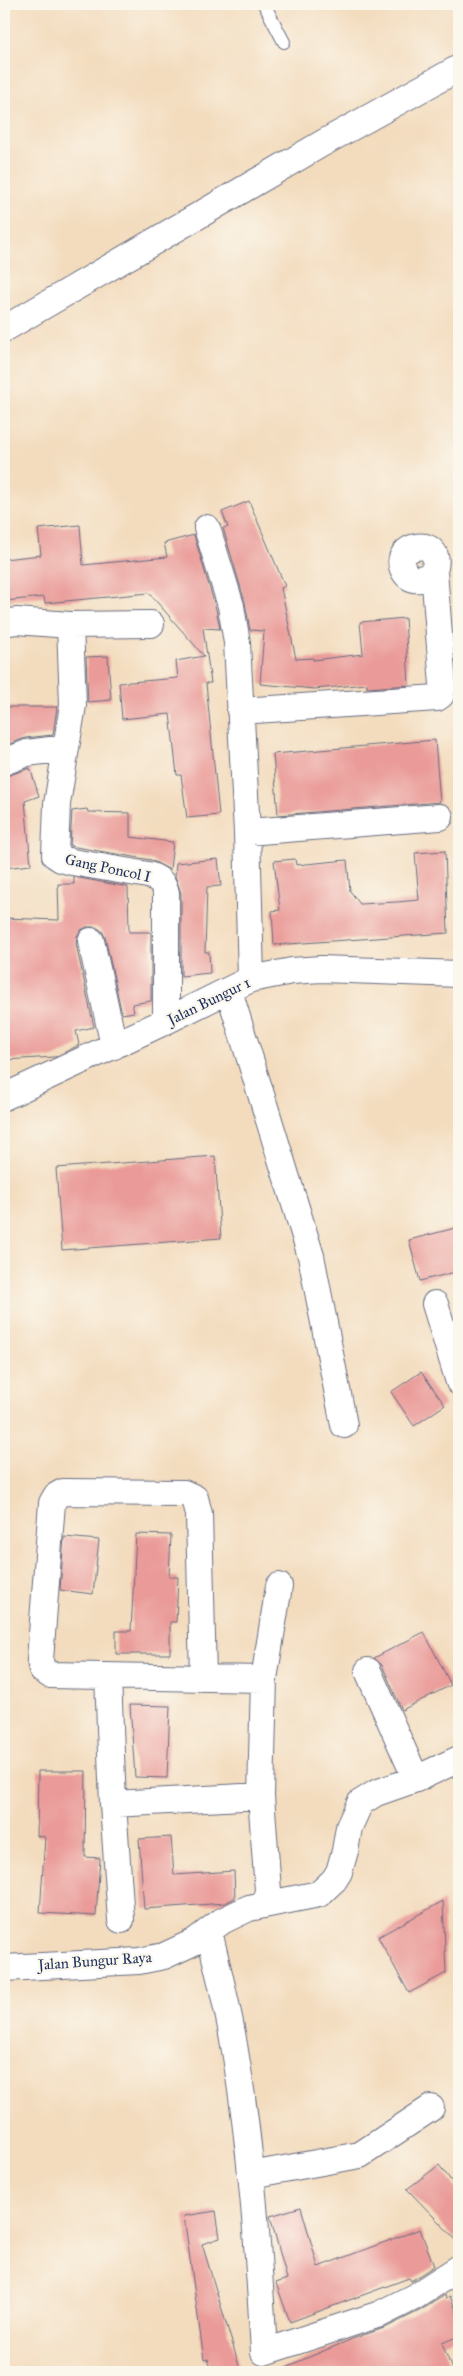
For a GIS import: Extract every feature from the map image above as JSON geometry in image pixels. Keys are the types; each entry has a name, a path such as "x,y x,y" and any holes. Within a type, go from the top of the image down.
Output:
{"street":[{"path":"4,329 323,143 459,68"},
{"path":"207,528 231,606 237,643 247,832 240,985 311,1256 344,1425"},
{"path":"240,711 437,698 441,695 443,685 434,572"},
{"path":"4,623 25,621 70,625 151,624"},
{"name":"Gang Poncol I","path":"70,625 73,705 57,804 55,855 61,860 148,875 160,880 163,884 166,893 166,1021"},
{"path":"4,762 28,753 66,748"},
{"path":"247,832 440,817"},
{"path":"91,941 114,1046"},
{"name":"Jalan Bungur 1","path":"4,1097 240,985 292,971 321,969 459,974"},
{"path":"435,1304 459,1382"},
{"path":"203,1677 199,1514 195,1498 184,1493 63,1492 56,1496 52,1504 40,1667 50,1675 264,1679"},
{"path":"269,1904 261,1796 264,1679 279,1586"},
{"path":"368,1671 416,1779"},
{"path":"108,1676 113,1804 121,1920"},
{"name":"Jalan Bungur Raya","path":"4,1968 139,1961 164,1956 194,1942 236,1913 249,1908 318,1894 334,1880 340,1867 349,1827 360,1803 376,1793 416,1779 459,1759"},
{"path":"113,1804 261,1796"},
{"path":"209,1932 232,2032 251,2175 265,2362 380,2314 414,2297 459,2268"},
{"path":"251,2175 360,2155 431,2108"}],"lane":[{"path":"264,4 284,42"}],"building":[{"path":"249,501 285,586 281,588 296,659 313,658 313,660 363,654 360,622 405,618 409,685 367,688 367,684 315,689 260,684 264,631 250,630 245,602 223,528 228,527 222,512"},
{"path":"80,525 83,565 167,557 164,543 194,535 220,629 203,628 211,683 206,683 219,815 187,818 181,775 177,775 170,714 122,719 119,683 178,678 176,661 204,656 149,593 45,603 44,597 4,601 4,559 41,555 38,529"},
{"path":"108,656 111,700 88,702 86,657"},
{"path":"4,704 7,704 8,707 57,707 53,735 25,738 4,746"},
{"path":"435,740 440,802 278,815 273,754"},
{"path":"30,768 39,796 25,801 31,865 4,868 4,777"},
{"path":"87,809 88,812 130,813 130,837 173,842 170,870 151,860 70,846 72,811"},
{"path":"445,851 448,933 274,945 272,911 280,910 274,861 295,859 296,865 347,860 350,891 360,904 397,902 419,900 415,853"},
{"path":"218,859 221,886 207,887 205,952 209,952 210,973 181,976 181,893 175,876 176,863"},
{"path":"74,877 128,887 129,932 151,932 151,1001 132,1004 134,1012 122,1014 105,937 102,931 96,927 87,927 81,930 77,936 76,944 94,1027 76,1031 79,1045 55,1057 5,1060 4,918 59,920 58,884 74,884"},
{"path":"215,1156 221,1238 62,1250 56,1168"},
{"path":"459,1227 459,1271 420,1281 409,1240"},
{"path":"421,1372 445,1405 414,1426 391,1392"},
{"path":"136,1534 171,1535 169,1577 178,1577 176,1622 170,1622 170,1654 116,1654 116,1631 131,1631"},
{"path":"64,1537 99,1540 93,1594 60,1590"},
{"path":"424,1632 451,1685 402,1710 382,1665 374,1658"},
{"path":"130,1705 170,1706 167,1778 135,1777"},
{"path":"38,1771 86,1771 85,1857 100,1858 96,1916 40,1913 45,1837 37,1836"},
{"path":"171,1837 174,1875 234,1871 235,1898 225,1903 144,1909 139,1839"},
{"path":"443,1901 446,1973 409,1993 378,1937"},
{"path":"439,2165 459,2191 459,2243 407,2189"},
{"path":"301,2207 318,2267 420,2229 434,2266 411,2281 409,2278 290,2322 276,2283 287,2279 270,2216"},
{"path":"216,2211 220,2238 202,2244 241,2372 212,2372 208,2359 204,2360 184,2216"},
{"path":"445,2295 446,2298 450,2296 459,2317 459,2336 442,2343 453,2372 274,2372 352,2339 387,2327 421,2310"}]}
